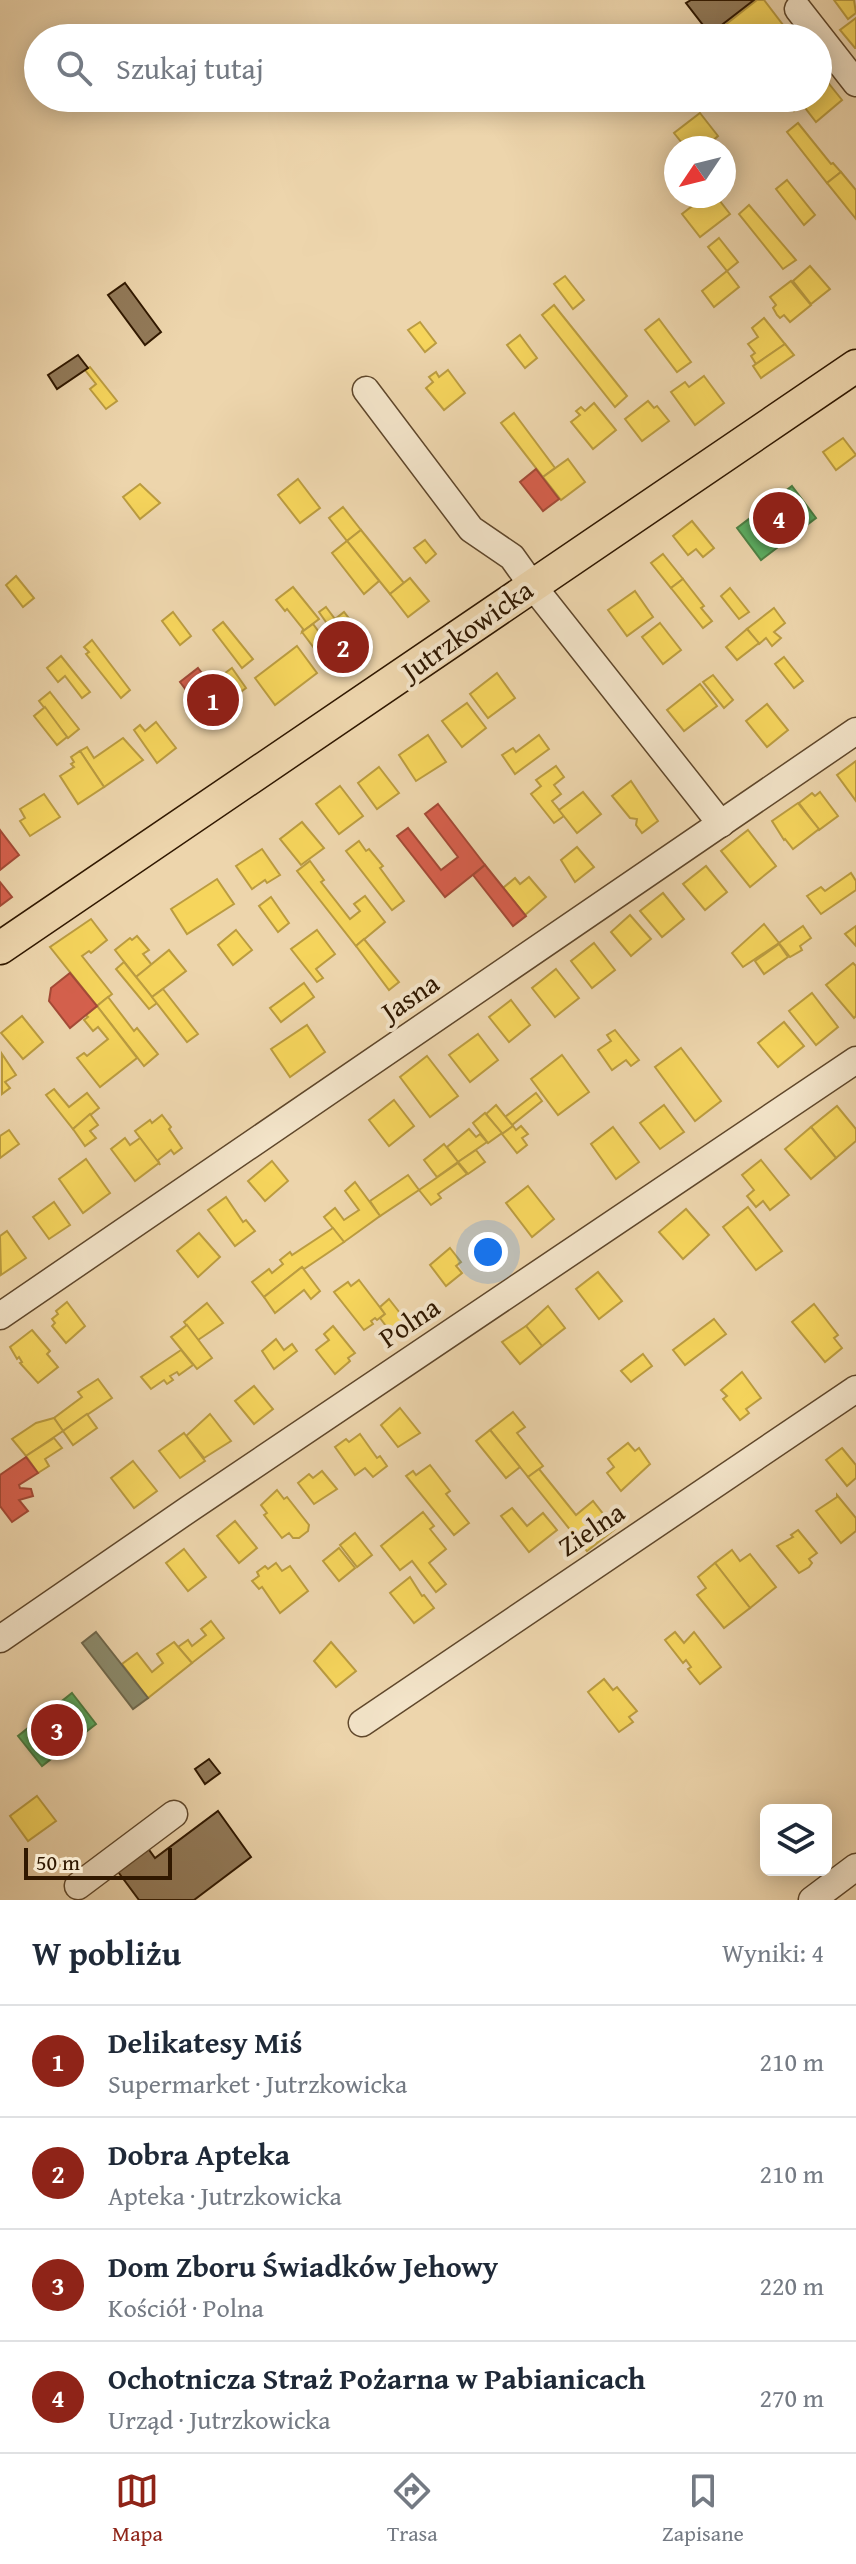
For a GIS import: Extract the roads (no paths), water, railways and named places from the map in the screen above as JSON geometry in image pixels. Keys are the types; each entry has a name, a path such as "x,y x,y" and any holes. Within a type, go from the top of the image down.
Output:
{"main road":[{"name":"Jutrzkowicka","path":"0,948 856,366"}],"street":[{"path":"798,9 810,24"},
{"path":"832,52 856,83"},
{"path":"366,390 471,529 512,557 721,824"},
{"name":"Jasna","path":"0,1316 856,731"},
{"name":"Polna","path":"0,1639 856,1060"},
{"name":"Zielna","path":"362,1723 856,1389"},
{"path":"76,1895 174,1814"},
{"path":"812,1900 856,1867"}],"place":[{"name":"Ochotnicza Straż Pożarna w Pabianicach","path":"779,518"},
{"name":"Dobra Apteka","path":"343,647"},
{"name":"Delikatesy Miś","path":"213,700"},
{"name":"Dom Zboru Świadków Jehowy","path":"57,1730"}]}
